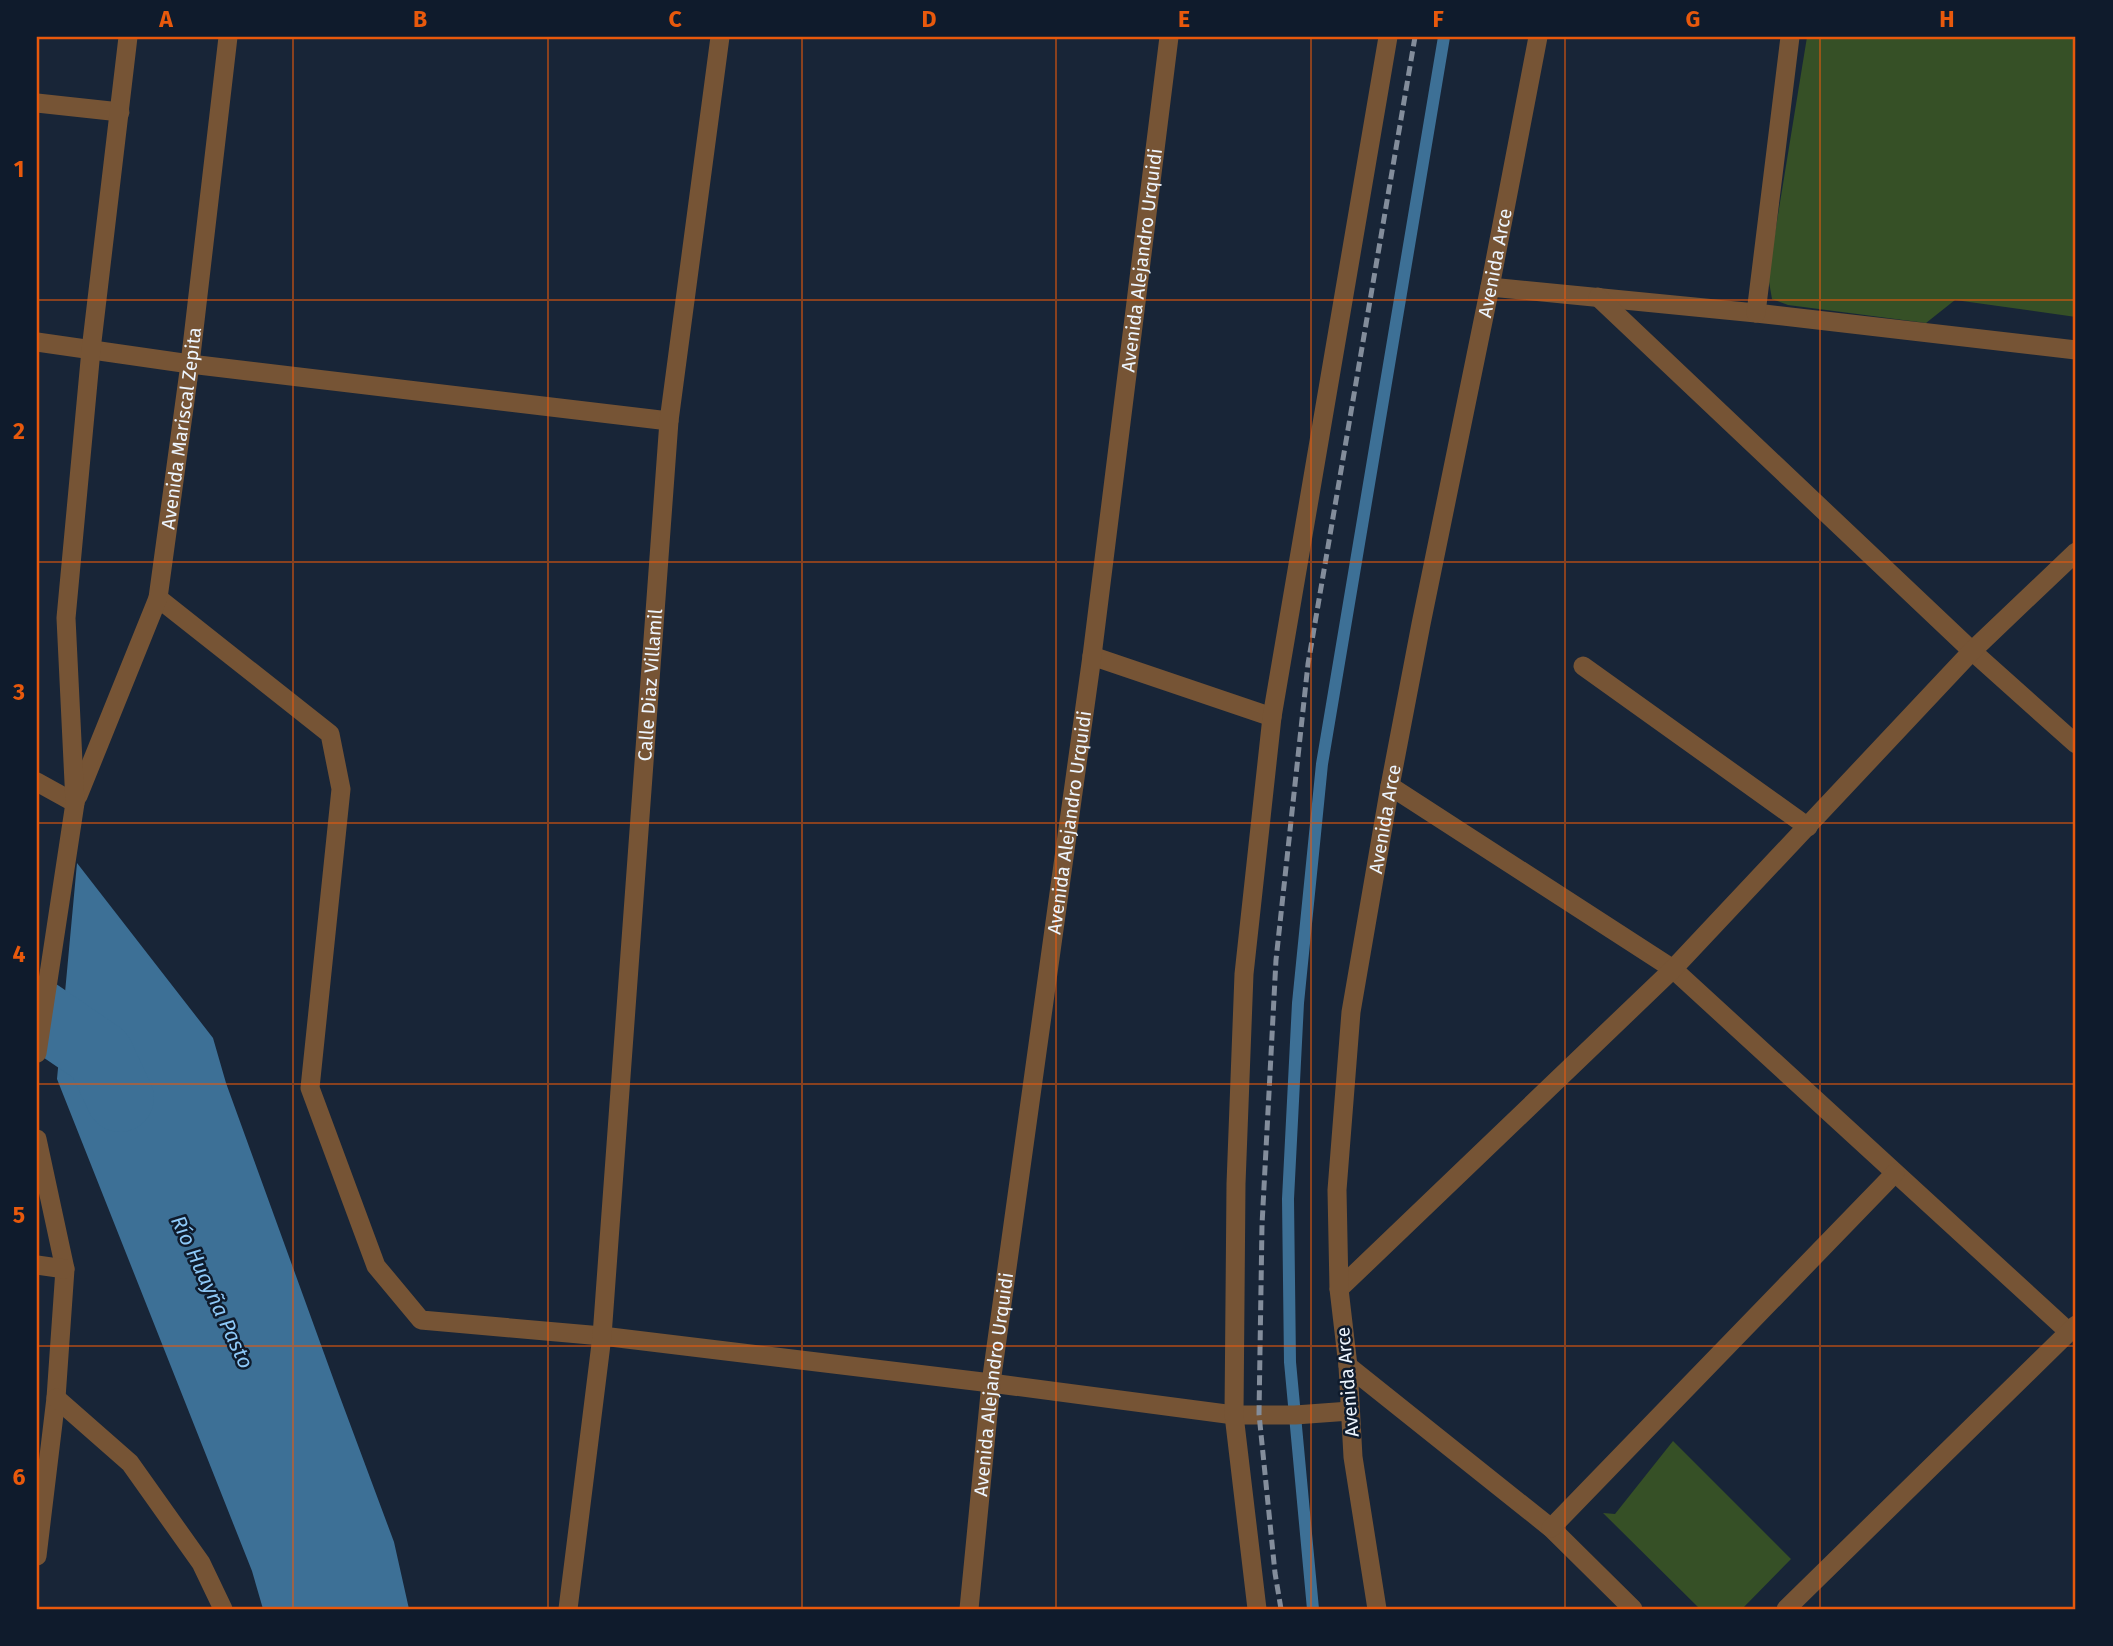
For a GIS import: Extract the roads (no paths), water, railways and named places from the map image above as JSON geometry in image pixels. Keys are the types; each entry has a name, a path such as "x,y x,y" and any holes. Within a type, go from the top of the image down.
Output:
{"street":[{"name":"Avenida Mariscal Zepita","path":"37,1053 75,803 66,618 91,349 128,37"},
{"name":"Avenida Mariscal Zepita","path":"75,803 158,598 190,363 228,37"},
{"name":"Calle Diaz Villamil","path":"568,1609 602,1336 669,421 720,37"},
{"name":"Avenida Alejandro Urquidi","path":"969,1609 990,1383 1092,656 1170,37"},
{"path":"1257,1609 1234,1416 1236,1184 1244,974 1272,717 1388,37"},
{"name":"Avenida Arce","path":"1377,1609 1353,1457 1348,1366 1339,1289 1337,1190 1351,1012 1421,624 1538,37"},
{"path":"1756,313 1790,37"},
{"path":"37,103 120,112"},
{"path":"1490,286 2076,350"},
{"path":"1598,297 1972,651 2076,744"},
{"path":"37,342 669,421"},
{"path":"1339,1289 1673,969 1972,651 2076,552"},
{"path":"158,598 330,734 341,789 310,1088 376,1266 421,1320 602,1336 1234,1416 1350,1411"},
{"path":"1092,656 1272,717"},
{"path":"1583,666 1808,827"},
{"path":"37,782 75,803"},
{"path":"1391,786 1673,969 1895,1173 2073,1328 1786,1609"},
{"path":"37,1139 65,1269 56,1398 37,1556"},
{"path":"1551,1528 1895,1173"},
{"path":"37,1265 65,1269"},
{"path":"1348,1366 1551,1528 1633,1609"},
{"path":"56,1398 130,1463 201,1563 223,1609"}],"water":[{"path":"77,863 213,1038 226,1083 394,1542 409,1609 263,1609 252,1571 57,1079"}],"waterway":[{"path":"1313,1609 1290,1362 1288,1199 1298,1003 1322,764 1444,37"},
{"name":"Río Huayña Pasto","path":"37,1012 100,1055 120,1098"}],"railway":[{"path":"1281,1609 1259,1414 1262,1225 1276,960 1308,664 1415,37"}]}
